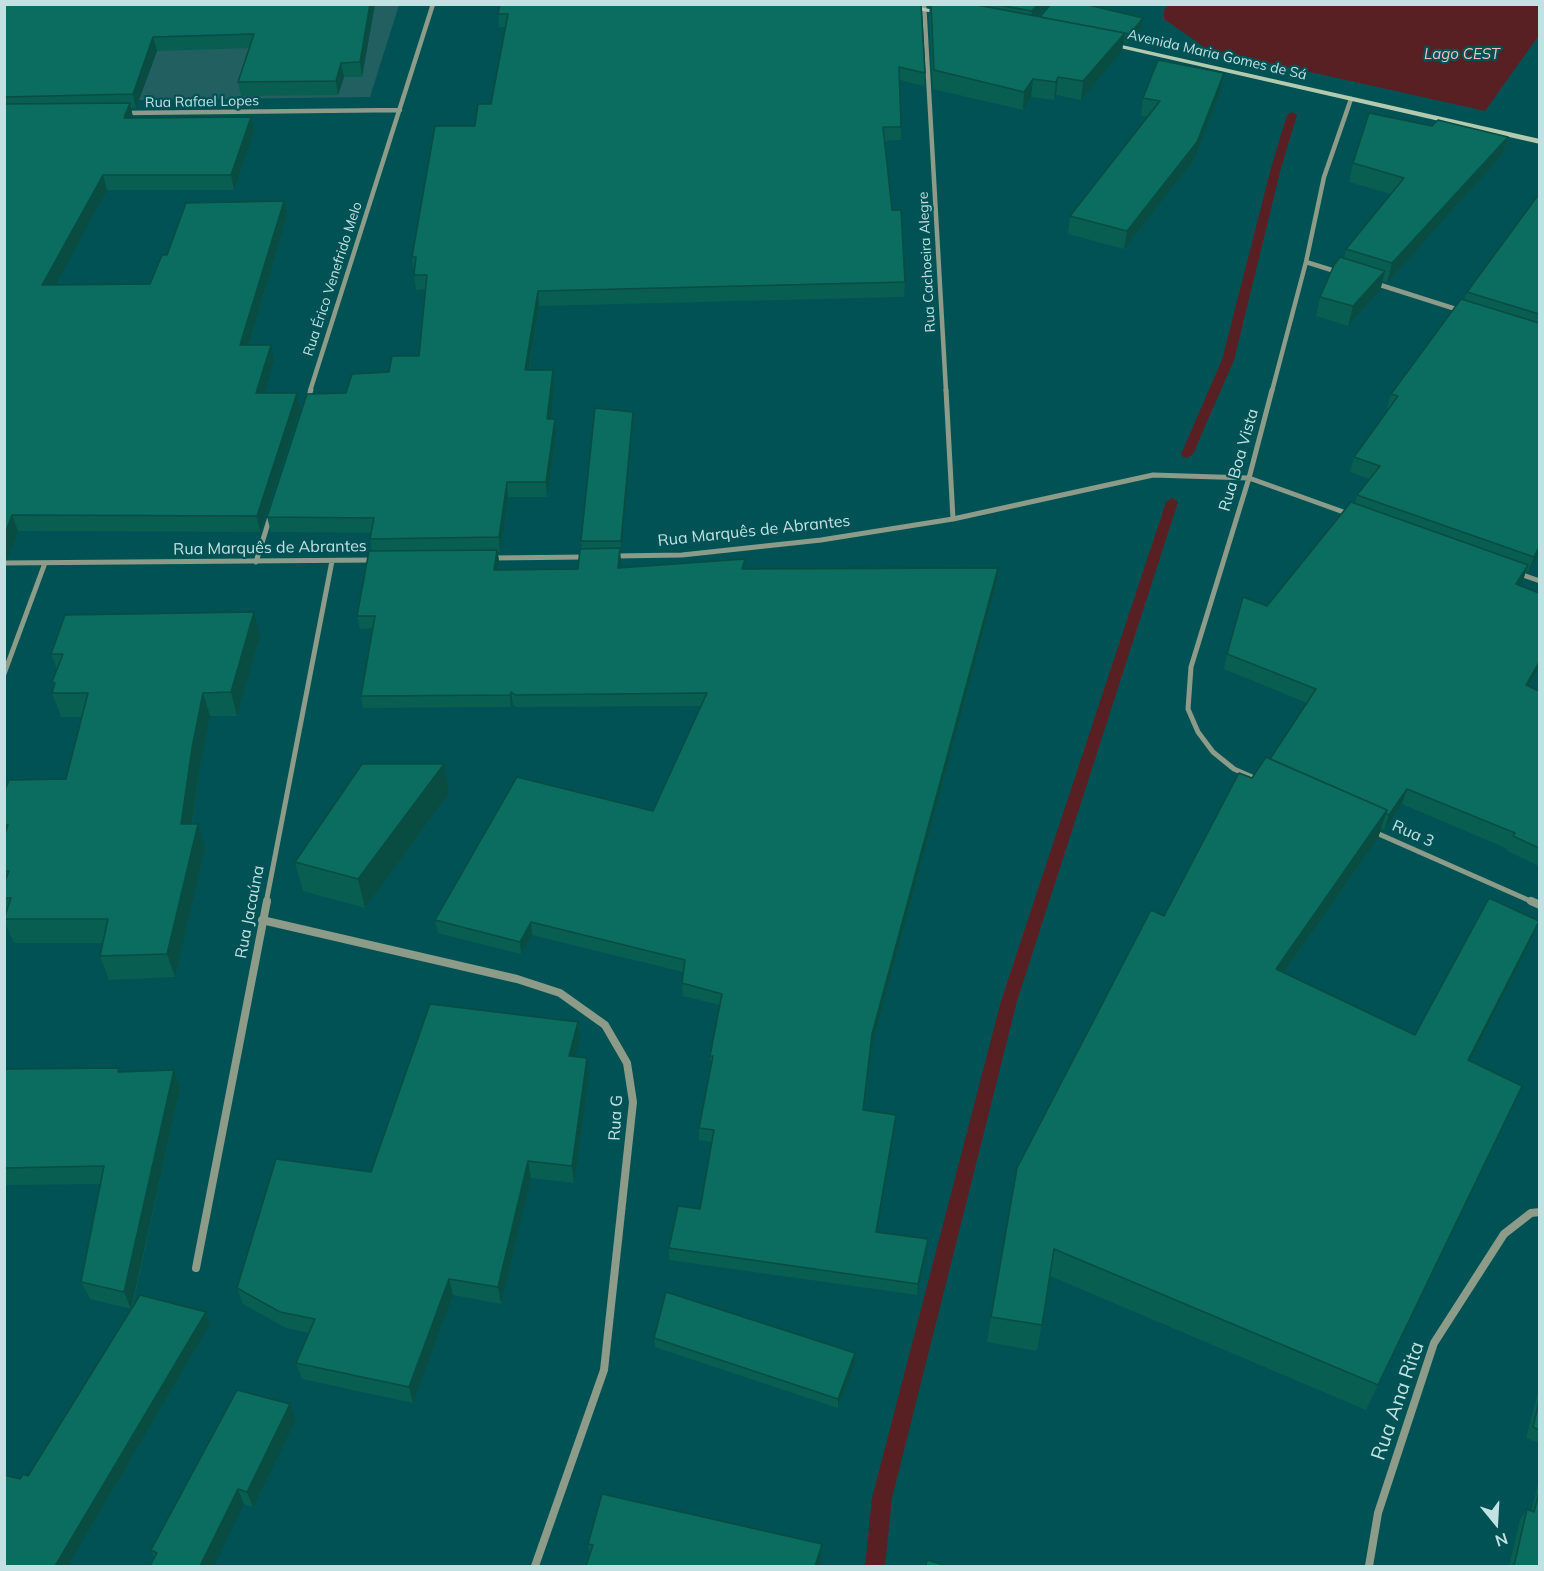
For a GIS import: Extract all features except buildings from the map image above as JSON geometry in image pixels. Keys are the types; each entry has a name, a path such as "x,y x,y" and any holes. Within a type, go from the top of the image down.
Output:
{"street":[{"name":"Rua Érico Venefrido Melo","path":"306,403 433,4"},
{"path":"887,4 924,7 957,15"},
{"name":"Rua Cachoeira Alegre","path":"924,7 954,519"},
{"name":"Avenida Maria Gomes de Sá","path":"1099,41 1539,142"},
{"name":"Rua Boa Vista","path":"1266,783 1234,769 1213,752 1198,732 1188,709 1191,667 1249,478 1306,262 1324,177 1351,99"},
{"name":"Rua Rafael Lopes","path":"112,113 400,110"},
{"path":"1306,262 1350,276"},
{"path":"1372,283 1473,314"},
{"name":"Rua Marquês de Abrantes","path":"612,556 682,555 821,540 954,519 1153,475 1249,478 1361,518"},
{"path":"256,561 274,505"},
{"path":"484,558 589,557"},
{"name":"Rua Marquês de Abrantes","path":"4,563 378,560"},
{"name":"Rua Jacaúna","path":"196,1268 332,561"},
{"path":"4,674 45,563"},
{"path":"1506,569 1539,581"},
{"name":"Rua 3","path":"1364,827 1539,905"},
{"name":"Rua G","path":"262,920 517,979 560,993 605,1025 627,1063 633,1102 604,1370 534,1566"},
{"name":"Rua Ana Rita","path":"1369,1566 1378,1513 1434,1344 1504,1234 1531,1213 1539,1212"}],"shaded area":[{"path":"4,5 399,5 370,97 5,102"}],"water":[{"name":"Lago CEST","path":"1169,5 1539,5 1539,35 1485,111 1207,49 1164,19 1164,10"}],"waterway":[{"path":"1187,454 1228,360 1276,168 1292,115"},
{"path":"875,1566 882,1498 1009,1001 1172,502"}]}
